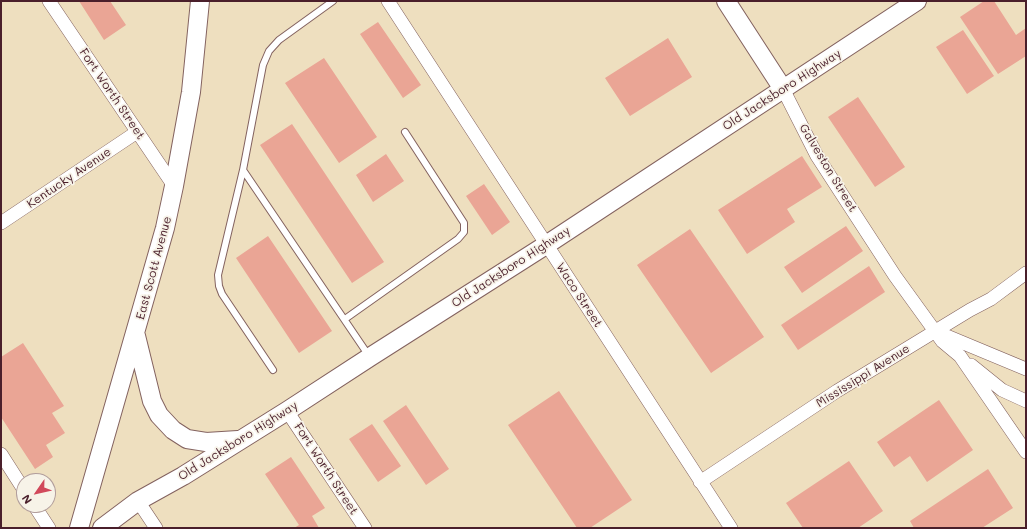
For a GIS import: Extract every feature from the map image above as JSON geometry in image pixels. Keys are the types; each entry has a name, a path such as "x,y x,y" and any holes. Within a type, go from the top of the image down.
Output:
{"main road":[{"name":"East Scott Avenue","path":"79,528 165,228 191,92 200,1"},
{"name":"Galveston Street","path":"726,1 783,89"},
{"name":"Old Jacksboro Highway","path":"102,528 138,501 182,476 287,411 370,356 546,245 917,1"},
{"path":"135,336 152,401 159,415 173,430 187,439 206,442 240,440"}],"street":[{"name":"Fort Worth Street","path":"50,1 174,186"},
{"name":"Waco Street","path":"388,1 731,528"},
{"name":"Galveston Street","path":"783,89 817,156 895,276 942,341 1002,390 1026,401"},
{"name":"Kentucky Avenue","path":"1,223 137,132"},
{"name":"Mississippi Avenue","path":"700,482 837,391 970,310 992,299 1026,273"},
{"path":"935,332 1026,369"},
{"name":"Galveston Street","path":"960,356 1026,452"},
{"name":"Fort Worth Street","path":"287,411 365,528"},
{"path":"1,454 16,477"},
{"path":"138,501 156,528"},
{"path":"39,513 49,528"}],"lane":[{"path":"273,370 222,294 219,286 218,275 243,170 263,65 269,51 279,40 333,1"},
{"path":"345,319 458,239 464,232 464,223 405,132"},
{"path":"243,170 370,356"}],"building":[{"path":"79,1 110,1 126,25 104,40"},
{"path":"984,1 994,1 1016,35 1026,28 1026,56 998,74 960,17"},
{"path":"378,22 421,85 403,98 360,34"},
{"path":"963,30 994,76 967,94 936,47"},
{"path":"668,38 692,77 630,116 605,78"},
{"path":"324,58 377,137 339,163 285,83"},
{"path":"858,97 905,167 875,187 828,117"},
{"path":"292,124 384,262 352,283 260,145"},
{"path":"386,154 404,181 373,202 356,175"},
{"path":"802,156 822,187 787,209 795,222 747,254 718,210"},
{"path":"484,184 510,222 492,235 466,196"},
{"path":"846,226 863,251 802,293 784,267"},
{"path":"690,229 764,337 711,373 637,265"},
{"path":"268,236 332,331 299,353 236,258"},
{"path":"869,266 885,292 798,350 781,325"},
{"path":"23,343 64,406 52,413 65,433 46,445 53,457 35,469 1,417 1,357"},
{"path":"559,391 632,500 590,528 577,528 508,425"},
{"path":"939,400 973,450 927,482 910,456 894,467 877,442"},
{"path":"406,405 449,469 426,485 383,421"},
{"path":"372,424 401,466 378,482 349,439"},
{"path":"291,457 325,508 312,516 319,528 294,528 299,525 265,474"},
{"path":"849,461 883,511 858,528 803,528 786,503"},
{"path":"988,469 1013,508 982,528 914,528 910,521"}]}
